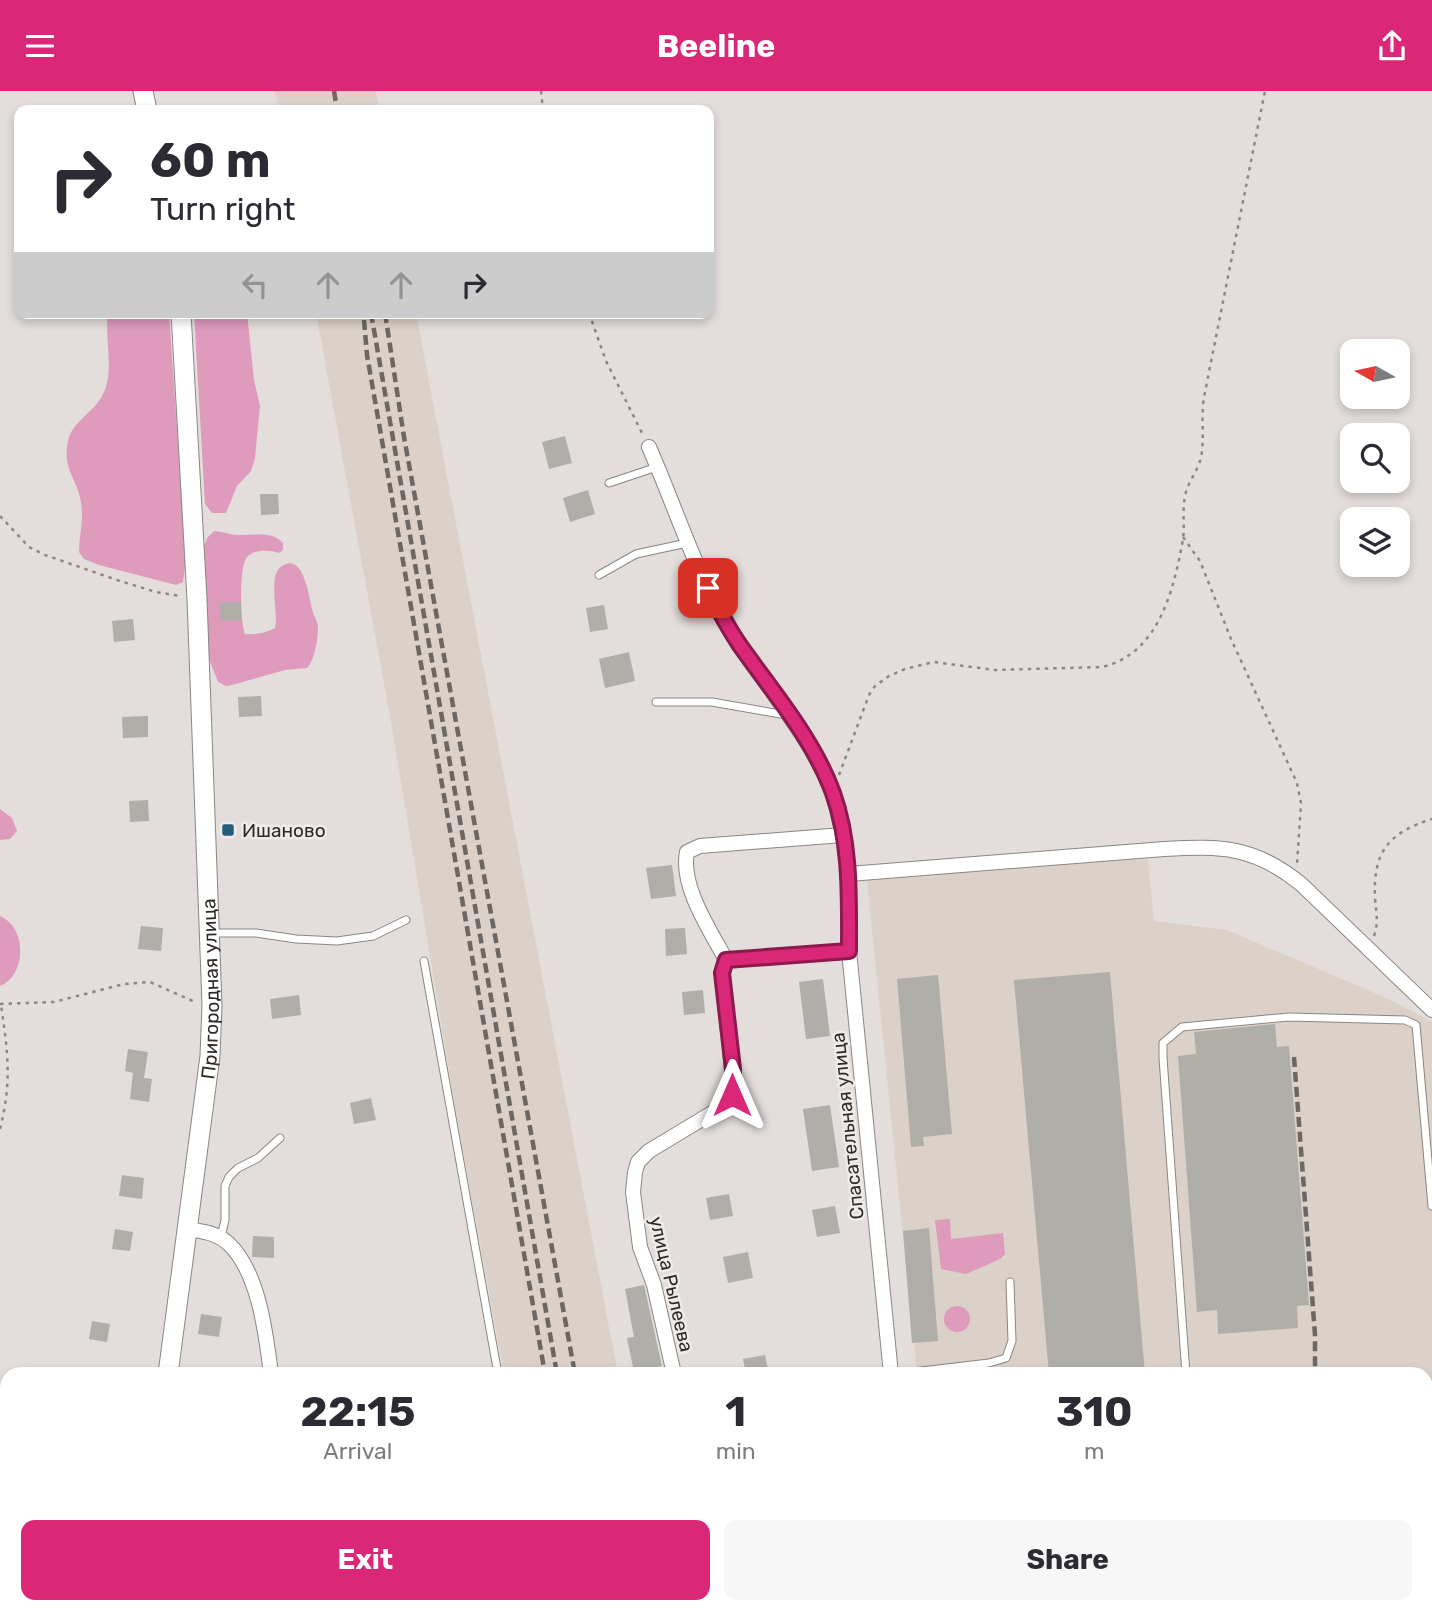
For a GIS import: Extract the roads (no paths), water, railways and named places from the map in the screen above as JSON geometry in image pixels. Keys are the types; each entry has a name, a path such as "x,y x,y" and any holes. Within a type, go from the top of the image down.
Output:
{"main road":[{"name":"Пригородная улица","path":"169,1367 210,1056 212,1005 197,599 181,319"}],"street":[{"path":"649,447 688,543 723,618 790,716 832,790 843,835 692,848 687,852 685,862 694,895 726,960 849,951"},
{"name":"Спасательная улица","path":"843,835 849,874 849,951 892,1367"},
{"path":"849,874 1200,847 1226,849 1263,859 1280,867 1432,1010"},
{"name":"улица Рылеева","path":"672,1367 654,1285 640,1247 633,1192 634,1179 638,1162 649,1151 722,1107 729,1102 732,1095 733,1069 722,973 726,960"},
{"path":"188,1229 211,1233 238,1256 256,1293 270,1367"}],"lane":[{"path":"609,483 657,467"},
{"path":"599,575 636,554 688,543"},
{"path":"656,702 712,702 790,716"},
{"path":"211,933 256,933 337,941 373,936 406,920"},
{"path":"424,961 497,1367"},
{"path":"1185,1367 1163,1059 1163,1043 1182,1027 1289,1017 1405,1020 1416,1025 1432,1206"},
{"path":"220,1238 225,1220 225,1186 229,1177 280,1138"},
{"path":"954,1367 1006,1358 1012,1341 1010,1282"}],"railway":[{"path":"334,91 336,105"},
{"path":"372,319 556,1367"},
{"path":"386,319 404,437 574,1367"},
{"path":"364,320 367,355 544,1367"},
{"path":"1294,1057 1315,1335 1315,1367"}],"place":[{"name":"Ишаново","path":"228,830"}]}
